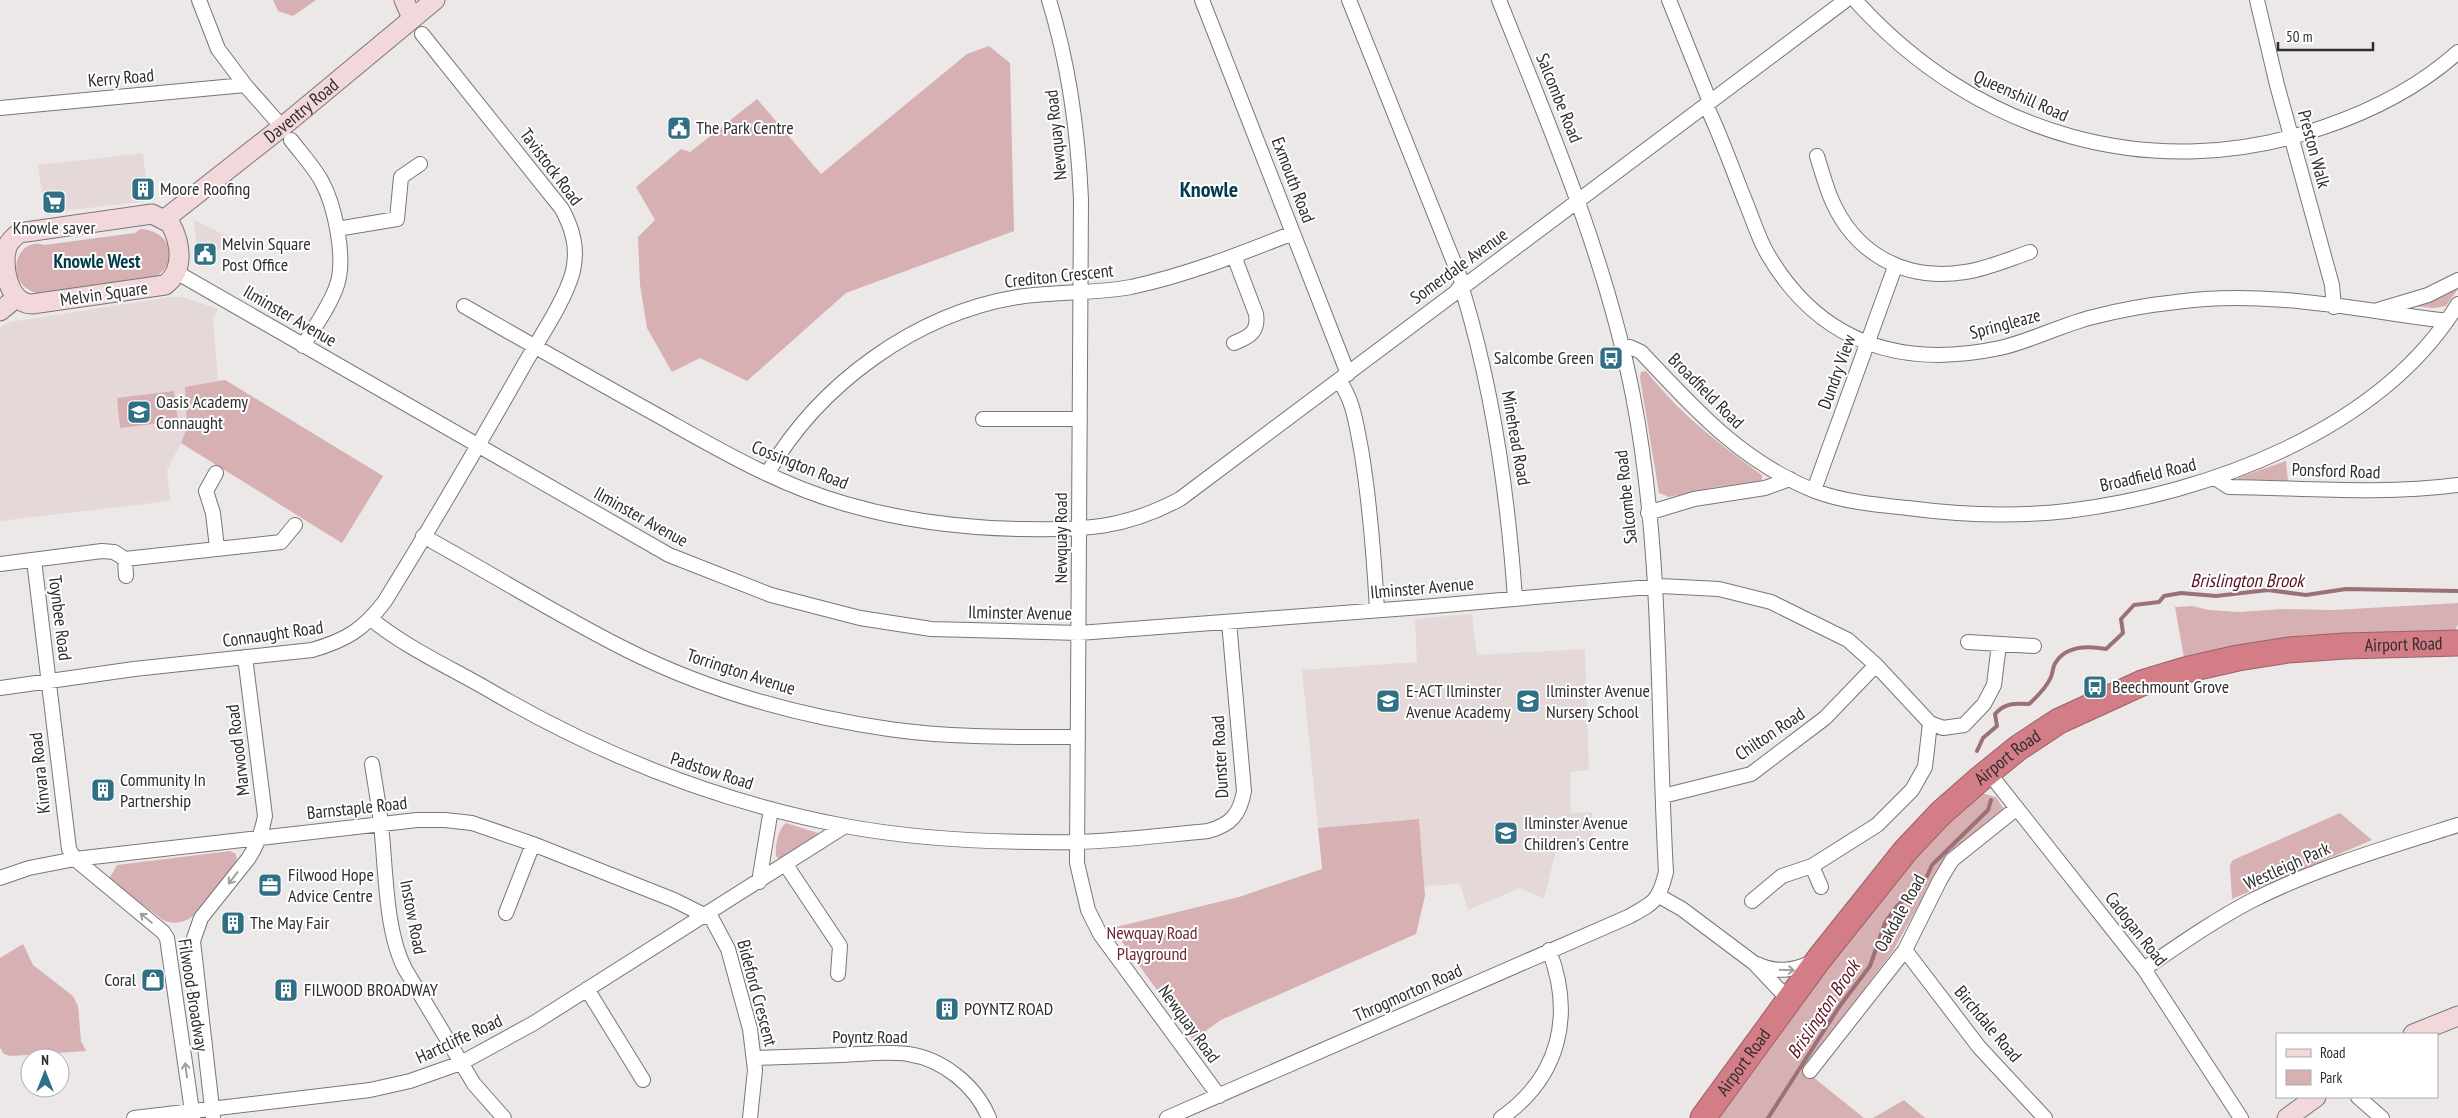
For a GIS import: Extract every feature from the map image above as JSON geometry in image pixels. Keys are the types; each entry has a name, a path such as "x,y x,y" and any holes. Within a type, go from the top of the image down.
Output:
{"highway":[{"name":"Airport Road","path":"1703,1118 1819,960 1906,850 1941,813 1988,773 2018,748 2059,722 2133,687 2184,670 2238,658 2288,650 2458,643"}],"street":[{"path":"199,0 215,44 245,85 287,133 321,180 337,229 340,257 337,284 332,298 304,346"},
{"path":"404,0 417,26"},
{"name":"Daventry Road","path":"165,219 287,133 417,26 435,0"},
{"name":"Newquay Road","path":"1049,0 1066,63 1076,131 1081,200 1077,863 1080,884 1088,910 1100,934 1219,1096"},
{"name":"Exmouth Road","path":"1202,0 1293,233 1353,406 1365,472 1371,521 1377,610"},
{"name":"Minehead Road","path":"1349,0 1467,304 1490,395 1506,495 1515,599"},
{"name":"Salcombe Road","path":"1500,0 1578,201 1601,266 1623,349 1633,397 1648,513 1653,588 1666,872 1659,896"},
{"name":"Springleaze","path":"1669,0 1766,251 1781,276 1796,294 1818,315 1843,333 1867,343 1887,350 1926,355 1967,353 2001,348 2092,317 2134,308 2214,298 2288,300 2370,312 2454,314"},
{"name":"Somerdale Avenue","path":"1079,530 1106,527 1134,520 1180,499 1846,0"},
{"name":"Queenshill Road","path":"1855,0 1878,25 1943,78 1993,108 2030,124 2068,137 2144,150 2206,152 2292,139 2379,106 2439,69 2458,52"},
{"name":"Preston Walk","path":"2257,0 2292,139 2332,285 2334,307"},
{"name":"Tavistock Road","path":"417,26 562,209 571,226 575,257 568,287 478,446"},
{"name":"Kerry Road","path":"0,108 245,85"},
{"path":"1817,156 1831,197 1853,236 1875,254 1895,266 1922,274 1945,275 1967,272 2030,252"},
{"path":"337,229 397,219 401,177 420,164"},
{"path":"0,311 16,298 11,291 8,281 5,240 19,233 32,230 146,214 165,219 172,226 179,256 180,265 176,272"},
{"name":"Crediton Crescent","path":"767,474 789,438 818,406 875,357 903,339 932,324 1001,300 1040,294 1080,293 1132,286 1234,256 1293,233"},
{"path":"1234,256 1256,314 1257,324 1254,332 1234,342"},
{"name":"Dundry View","path":"1814,490 1895,266"},
{"name":"Melvin Square","path":"16,298 24,303 32,304 157,287 167,283 176,272"},
{"name":"Ilminster Avenue","path":"176,272 669,555 771,595 860,618 931,629 1079,632 1229,622 1661,586 1719,589 1771,602 1848,640 1876,665 1930,723"},
{"path":"2370,312 2428,295 2458,280"},
{"name":"Cossington Road","path":"464,306 767,474 844,504 917,521 992,529 1079,530"},
{"name":"Broadfield Road","path":"1623,349 1630,347 1641,352 1696,411 1733,444 1759,462 1814,490 1848,499 1928,511 1990,515 2027,514 2104,505 2215,478 2258,460 2339,420 2399,373 2423,350 2454,314"},
{"path":"983,418 1080,419"},
{"name":"Connaught Road","path":"0,688 312,650 334,644 351,635 371,619 385,601 478,446"},
{"path":"216,473 206,491 213,513 217,548"},
{"name":"Ponsford Road","path":"2215,478 2229,487 2351,491 2397,491 2458,485"},
{"path":"1648,513 1694,499 1765,488 1790,479"},
{"name":"Toynbee Road","path":"0,564 102,551 112,552 125,559 281,542 296,525"},
{"name":"Torrington Avenue","path":"423,536 626,649 695,679 747,696 793,710 889,729 970,736 1078,737"},
{"path":"125,559 126,576"},
{"name":"Toynbee Road","path":"34,560 49,681"},
{"name":"Padstow Road","path":"371,619 546,724 588,744 684,783 771,809 846,826 952,839 1078,842"},
{"name":"Dunster Road","path":"1078,842 1208,831 1223,827 1235,818 1242,806 1244,791 1229,622"},
{"path":"1968,642 2034,646"},
{"path":"1752,901 1782,876 1812,866 1877,825 1912,790 1925,767 1930,723 1943,728 1964,725 1984,704 1994,685 1999,644"},
{"name":"Marwood Road","path":"245,657 265,816 259,837"},
{"name":"Chilton Road","path":"1663,796 1751,774 1825,718 1876,665"},
{"name":"Kinvara Road","path":"49,681 67,840 74,859"},
{"name":"Instow Road","path":"372,764 398,955 461,1063"},
{"name":"Cadogan Road","path":"1988,773 2144,969 2241,1118"},
{"name":"Oakdale Road","path":"1810,1071 1905,950 1952,860 2017,808"},
{"path":"759,882 771,809"},
{"name":"Barnstaple Road","path":"0,878 29,868 74,859 381,823 430,820 459,821 487,827 533,844 674,900 704,916"},
{"name":"Westleigh Park","path":"2144,969 2188,938 2253,900 2338,863 2458,825"},
{"name":"Hartcliffe Road","path":"134,1118 212,1113 380,1088 410,1081 461,1063 526,1028 846,826"},
{"name":"Filwood Broadway","path":"212,1113 192,941 201,918 248,859 259,837"},
{"path":"506,912 533,844"},
{"name":"Filwood Broadway","path":"74,859 163,932 167,938 192,1115"},
{"path":"786,865 840,946 838,974"},
{"path":"1812,866 1821,887"},
{"path":"1659,896 1682,909 1754,963 1789,1000"},
{"name":"Throgmorton Road","path":"1167,1118 1442,1000 1549,950 1628,917 1659,896"},
{"name":"Bideford Crescent","path":"704,916 712,919 728,950 744,1002 755,1058 750,1118"},
{"path":"1502,1118 1524,1099 1539,1082 1556,1051 1562,1012 1558,978 1549,950"},
{"name":"Birchdale Road","path":"1905,950 1980,1047 2045,1118"},
{"path":"1754,963 1771,970 1796,970 1819,960"},
{"path":"587,989 643,1080"},
{"path":"2416,1033 2458,1016"},
{"name":"Poyntz Road","path":"755,1058 892,1053 921,1057 948,1070 969,1086 978,1097 989,1118"},
{"path":"461,1063 474,1084 504,1118"},
{"path":"2287,1118 2315,1098"},
{"path":"2359,1098 2382,1118"}],"shaded area":[{"path":"143,153 146,180 155,200 45,215 38,165"},
{"path":"194,220 229,237 229,240 199,268"},
{"name":"Oasis Academy Connaught","path":"171,297 182,297 218,309 213,319 218,381 225,380 383,476 342,543 181,443 167,470 170,501 0,521 0,327 10,322"},
{"path":"1472,614 1477,655 1585,649 1589,770 1570,772 1571,813 1592,812 1593,847 1556,851 1544,899 1520,888 1468,910 1460,884 1424,886 1419,819 1318,828 1302,670 1417,662 1415,619"}],"green space":[{"path":"273,0 316,0 293,16 278,11"},
{"path":"989,46 1010,63 1014,231 846,293 747,381 700,358 672,372 647,328 640,285 638,237 655,220 636,187 681,149 690,152 757,99 821,174 967,54"},
{"path":"140,229 159,235 169,248 168,264 154,278 39,294 27,289 20,281 16,272 20,254 26,247 34,244 44,245 135,233"},
{"path":"2458,286 2458,289 2446,306 2434,308 2408,306"},
{"path":"1646,371 1687,415 1762,475 1760,482 1716,487 1669,497 1659,493 1640,378 1641,372"},
{"path":"225,380 383,476 342,543 181,443 187,428 185,387"},
{"path":"174,391 178,421 120,428 117,398"},
{"path":"2286,461 2288,481 2237,479 2240,477"},
{"path":"2458,603 2458,624 2455,631 2305,635 2266,640 2184,658 2175,607 2192,606 2209,610 2238,612 2283,609 2333,610"},
{"path":"1981,793 1996,797 2003,808 2002,813 1941,865 1893,951 1803,1069 1864,1118 1718,1118 1872,902 1913,856"},
{"path":"2340,813 2372,840 2232,899 2230,865 2233,860"},
{"name":"Newquay Road Playground","path":"1419,819 1425,896 1416,934 1221,1020 1193,1040 1112,928 1239,897 1322,869 1318,828"},
{"path":"786,823 821,834 779,859 776,856 776,847 779,833"},
{"path":"230,851 236,854 237,862 193,916 182,922 175,923 163,920 109,879 117,865"},
{"path":"23,944 33,965 73,996 78,1006 81,1041 86,1051 70,1052 70,1048 20,1048 20,1055 4,1054 0,1048 0,958"},
{"path":"1904,1100 1925,1118 1873,1118"}],"waterway":[{"name":"Brislington Brook","path":"1977,751 1983,738 1997,726 1995,714 1999,710 2010,704 2029,704 2044,688 2051,677 2055,663 2066,652 2086,647 2106,649 2123,633 2121,619 2134,605 2159,602 2164,596 2181,593 2216,596 2268,590 2306,595 2346,589 2458,591"},
{"name":"Brislington Brook","path":"1768,1118 1839,1007 1870,966 1885,923 1897,906 1924,883 1932,865 1988,810 1991,800"}],"place":[{"name":"The Park Centre","path":"679,128"},
{"name":"Moore Roofing","path":"143,189"},
{"name":"Knowle saver","path":"54,202"},
{"name":"Melvin Square Post Office","path":"205,254"},
{"name":"Salcombe Green","path":"1611,358"},
{"name":"Oasis Academy Connaught","path":"139,412"},
{"name":"Beechmount Grove","path":"2095,687"},
{"name":"E-ACT Ilminster Avenue Academy","path":"1388,701"},
{"name":"Ilminster Avenue Nursery School","path":"1528,701"},
{"name":"Community In Partnership","path":"103,790"},
{"name":"Ilminster Avenue Children's Centre","path":"1506,833"},
{"name":"Filwood Hope Advice Centre","path":"270,885"},
{"name":"The May Fair","path":"233,923"},
{"name":"Coral","path":"153,980"},
{"name":"FILWOOD BROADWAY","path":"286,990"},
{"name":"POYNTZ ROAD","path":"947,1009"}],"district":[{"name":"Knowle","path":"1209,189"},
{"name":"Knowle West","path":"97,261"}]}
